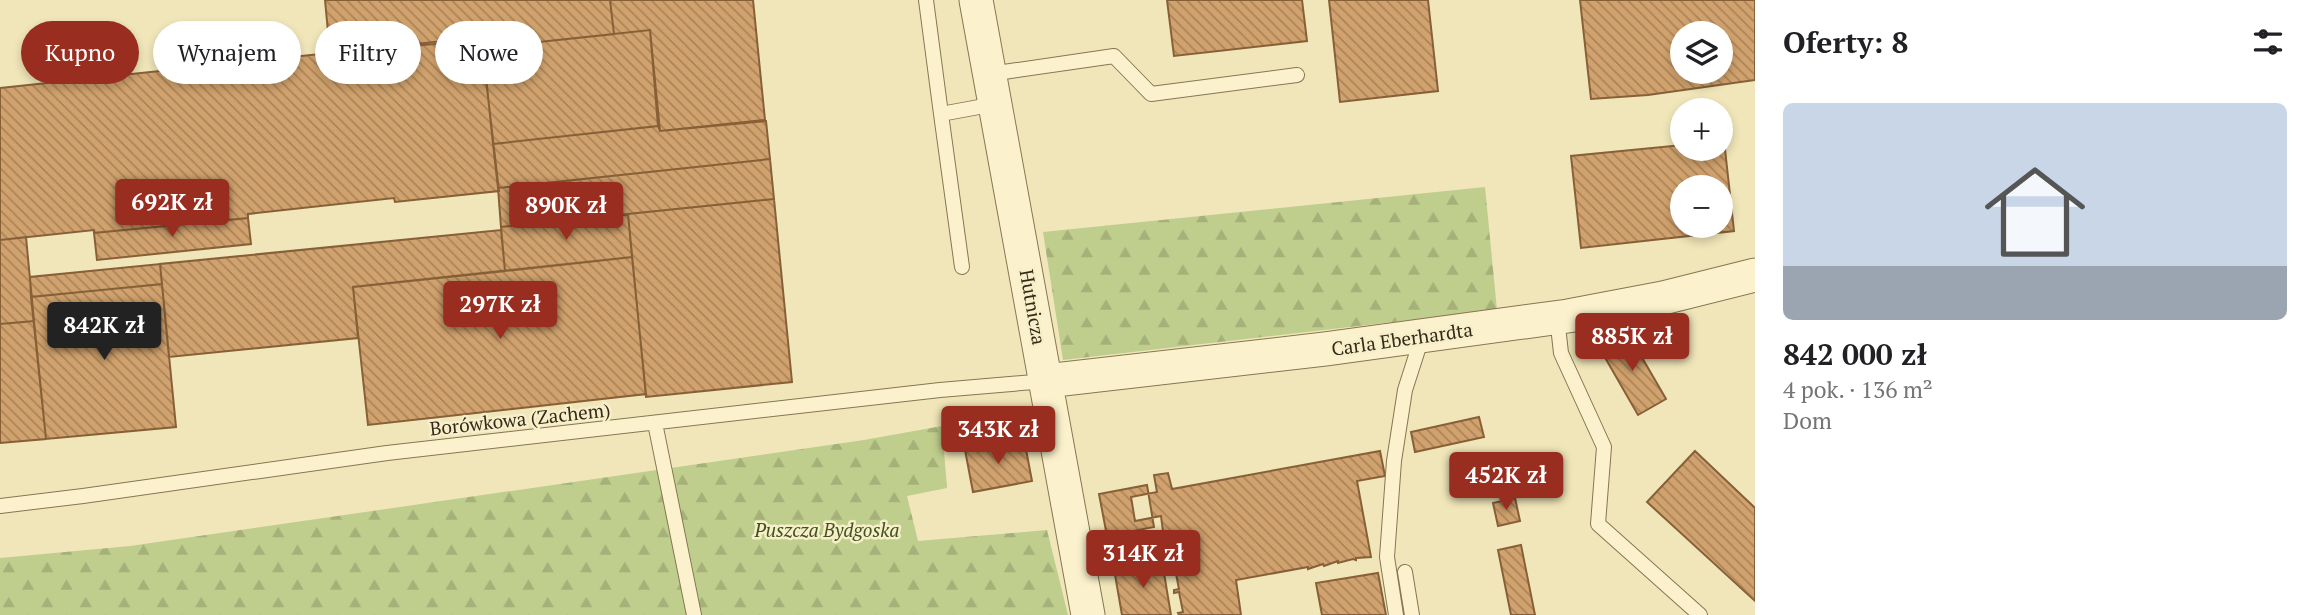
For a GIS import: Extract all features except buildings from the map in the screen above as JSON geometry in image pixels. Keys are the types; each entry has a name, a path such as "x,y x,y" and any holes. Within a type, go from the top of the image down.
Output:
{"street":[{"name":"Hutnicza","path":"976,0 1088,615"},
{"name":"Carla Eberhardta","path":"1046,381 1325,349 1557,317 1663,298 1755,275"}],"lane":[{"path":"926,0 962,267"},
{"path":"941,114 993,89 1114,56 1151,93 1297,75"},
{"path":"1557,317 1561,352 1604,447 1598,524 1700,615"},
{"path":"1396,615 1387,556 1394,461 1405,390 1423,336"},
{"name":"Borówkowa (Zachem)","path":"0,506 387,453 940,390 1046,381"},
{"path":"655,423 694,615"},
{"path":"1405,572 1412,615"}],"green space":[{"path":"1485,187 1497,310 1063,360 1043,232"},
{"name":"Puszcza Bydgoska","path":"942,426 947,488 907,496 918,541 1047,530 1068,615 0,615 0,558 130,546 864,440"}]}
